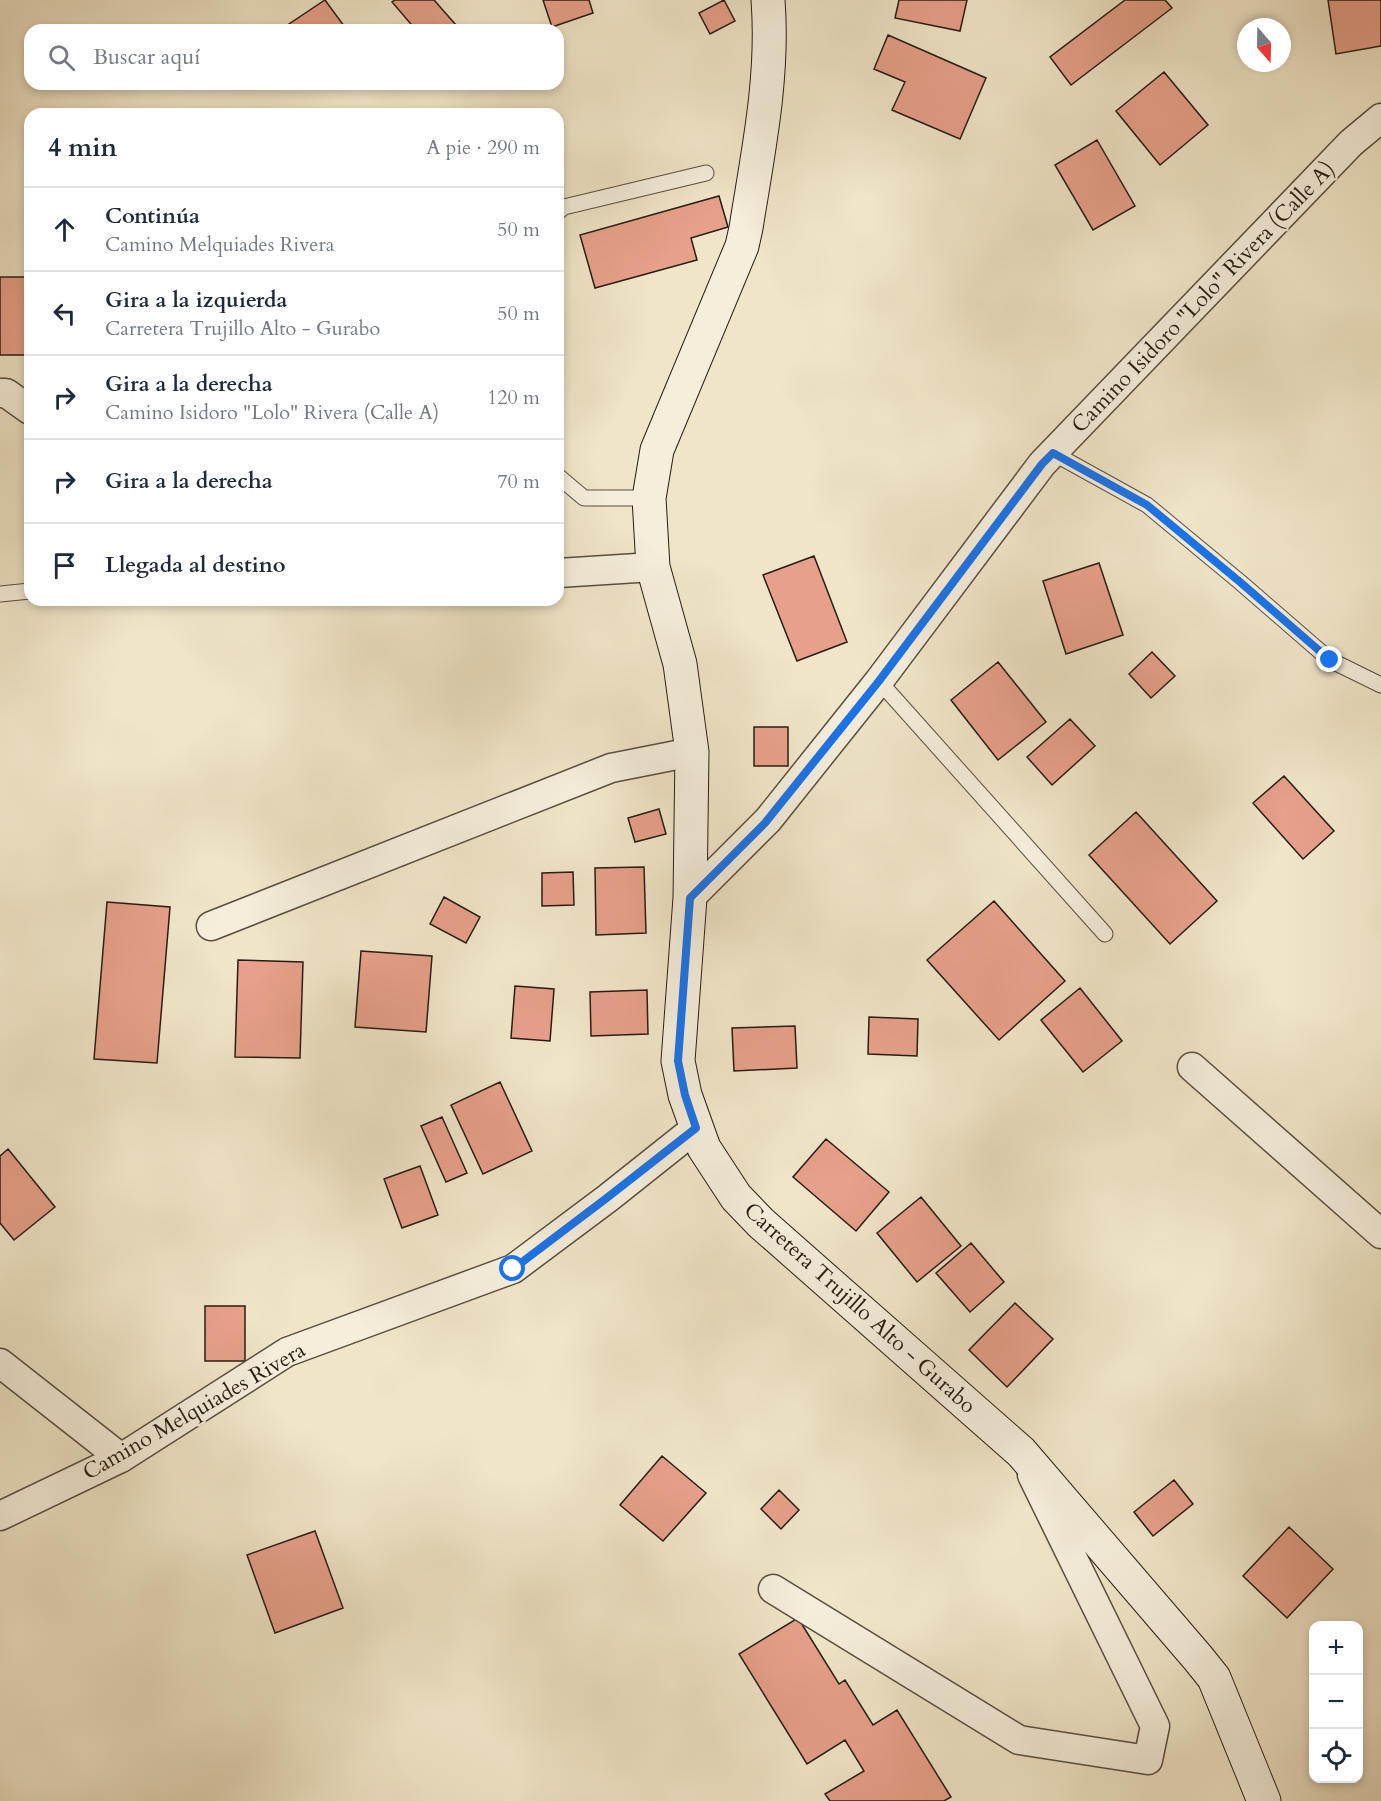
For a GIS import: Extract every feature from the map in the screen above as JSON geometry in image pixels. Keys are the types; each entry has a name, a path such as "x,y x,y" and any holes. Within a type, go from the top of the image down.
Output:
{"main road":[{"name":"Carretera Trujillo Alto - Gurabo","path":"768,0 770,21 767,93 742,246 657,450 649,498 653,567 680,664 692,752 690,898 678,1061 685,1095 704,1148 736,1197 761,1223 1021,1452 1214,1678 1264,1801"}],"street":[{"name":"Camino Isidoro \"Lolo\" Rivera (Calle A)","path":"690,898 765,823 879,681 1042,464 1351,143 1381,118"},
{"path":"0,393 6,393 24,406"},
{"path":"564,573 653,567"},
{"path":"211,926 611,768 692,752"},
{"path":"1192,1067 1381,1234"},
{"name":"Camino Melquiades Rivera","path":"0,1516 121,1458 287,1352 513,1269 696,1128"},
{"path":"0,1363 121,1458"},
{"path":"773,1589 1019,1740 1148,1760 1155,1726 1021,1452"}],"lane":[{"path":"564,207 706,173"},
{"path":"1053,453 1147,505 1330,660 1381,685"},
{"path":"564,481 584,498 649,498"},
{"path":"0,594 24,592"},
{"path":"879,681 1105,934"}],"building":[{"path":"325,0 343,24 289,24"},
{"path":"395,0 434,0 455,24 411,24 392,2"},
{"path":"543,0 589,0 593,13 561,24 551,24"},
{"path":"724,0 735,21 710,34 699,13"},
{"path":"899,0 967,0 960,31 895,18"},
{"path":"1125,0 1165,0 1172,8 1071,85 1050,57"},
{"path":"1328,0 1381,0 1381,46 1336,54"},
{"path":"888,35 986,78 960,139 892,110 905,82 874,69"},
{"path":"1164,72 1208,125 1160,165 1116,111"},
{"path":"1097,140 1135,206 1093,230 1055,165"},
{"path":"719,196 728,227 691,238 697,260 595,288 580,235"},
{"path":"0,277 24,277 24,355 0,355"},
{"path":"814,556 847,642 797,661 763,575"},
{"path":"1099,563 1123,635 1066,654 1043,581"},
{"path":"1152,652 1175,676 1151,698 1129,674"},
{"path":"998,662 1046,722 998,760 951,700"},
{"path":"1070,719 1095,746 1052,785 1027,757"},
{"path":"754,727 788,727 788,766 754,766"},
{"path":"1284,776 1334,831 1303,859 1253,803"},
{"path":"659,809 666,834 635,842 628,818"},
{"path":"1136,812 1217,901 1170,944 1089,855"},
{"path":"644,867 646,933 596,935 595,868"},
{"path":"573,872 574,905 542,906 542,873"},
{"path":"444,897 480,917 466,943 430,924"},
{"path":"994,901 1065,981 999,1040 927,960"},
{"path":"107,902 170,907 157,1063 94,1059"},
{"path":"361,951 432,956 426,1032 355,1027"},
{"path":"238,960 303,962 300,1058 235,1057"},
{"path":"515,986 554,989 550,1041 511,1038"},
{"path":"1080,988 1122,1041 1083,1072 1041,1020"},
{"path":"647,990 648,1034 591,1036 590,992"},
{"path":"869,1017 918,1019 917,1056 868,1054"},
{"path":"795,1026 797,1068 734,1071 732,1028"},
{"path":"500,1082 532,1151 483,1174 451,1105"},
{"path":"442,1117 467,1173 446,1182 421,1126"},
{"path":"826,1139 889,1192 856,1231 793,1177"},
{"path":"8,1149 55,1207 14,1240 0,1223 0,1156"},
{"path":"420,1166 438,1215 402,1228 384,1179"},
{"path":"921,1197 961,1246 917,1282 877,1233"},
{"path":"971,1243 1004,1282 970,1312 936,1273"},
{"path":"1015,1303 1053,1339 1007,1387 969,1350"},
{"path":"205,1306 245,1306 245,1361 205,1361"},
{"path":"662,1456 706,1493 663,1541 620,1505"},
{"path":"1174,1480 1193,1504 1153,1536 1134,1512"},
{"path":"779,1490 799,1510 781,1529 761,1509"},
{"path":"1289,1527 1333,1569 1287,1618 1243,1576"},
{"path":"315,1531 343,1608 275,1633 247,1555"},
{"path":"798,1618 839,1684 845,1680 873,1725 897,1710 951,1797 944,1801 830,1801 825,1794 864,1771 845,1740 807,1764 739,1654"}],"route":[{"path":"513,1269 696,1128 685,1095 678,1061 690,898 765,823 879,681 1042,464 1053,453 1147,505 1330,660"}]}
